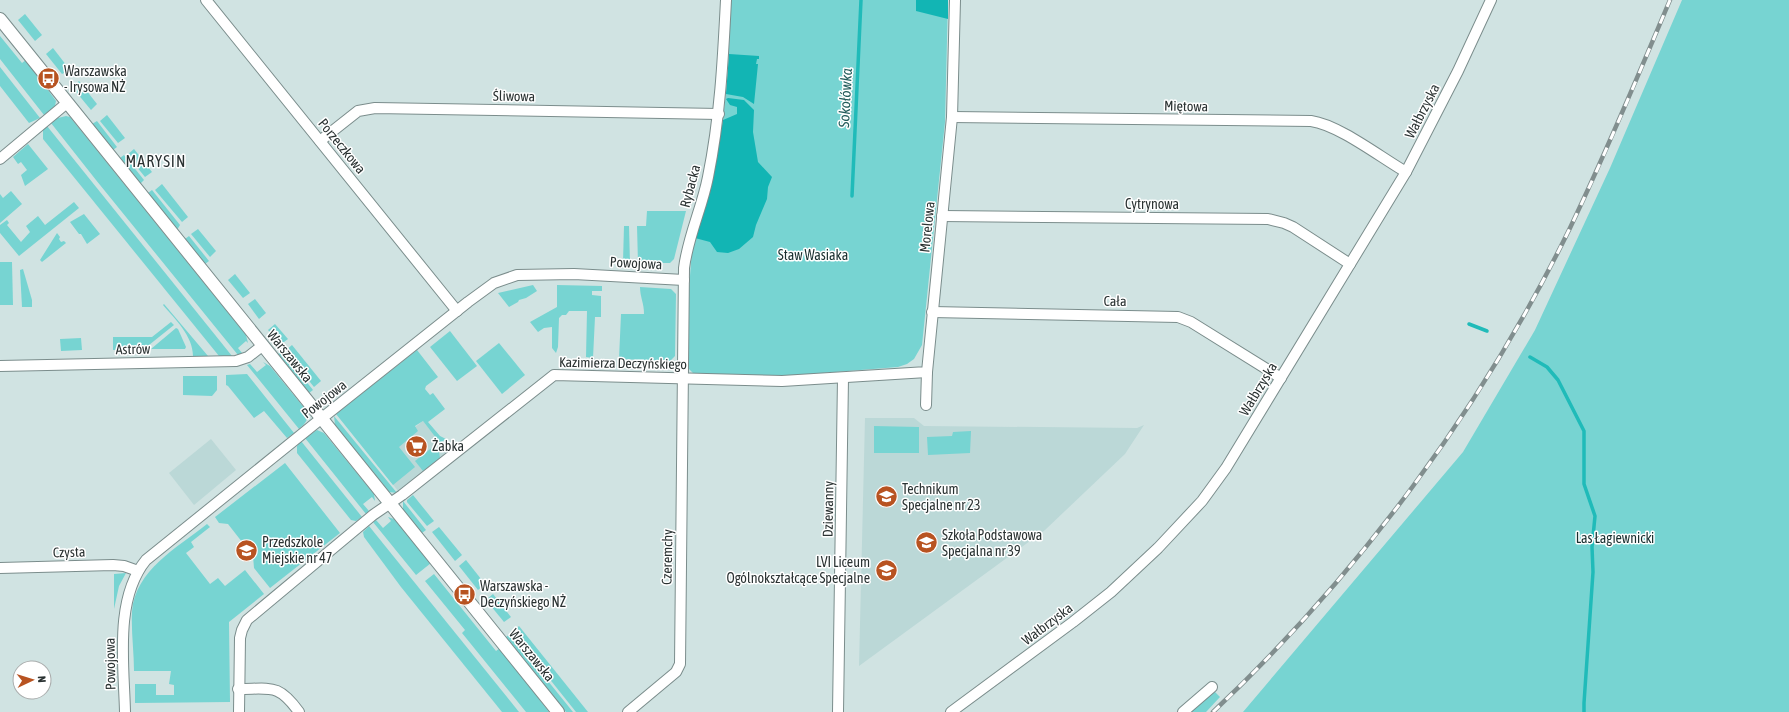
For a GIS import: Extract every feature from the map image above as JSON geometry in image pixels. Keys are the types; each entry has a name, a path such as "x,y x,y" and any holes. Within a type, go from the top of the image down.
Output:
{"street":[{"name":"Porzeczkowa","path":"206,0 457,311"},
{"name":"Rybacka","path":"683,378 684,280 687,247 707,182 719,114 726,0"},
{"name":"Morelowa","path":"926,405 932,312 952,117 955,0"},
{"name":"Wałbrzyska","path":"951,712 1074,622 1111,592 1158,548 1202,501 1226,468 1406,172 1458,71 1491,0"},
{"name":"Warszawska","path":"0,19 558,712"},
{"path":"0,159 67,104"},
{"name":"Śliwowa","path":"320,141 358,112 375,108 719,114"},
{"name":"Miętowa","path":"952,117 1320,122 1336,129 1406,172"},
{"name":"Cytrynowa","path":"942,216 1268,219 1284,223 1292,227 1350,264"},
{"name":"Powojowa","path":"125,712 124,613 130,588 138,571 152,554 457,311 494,283 518,275 574,274 684,280"},
{"name":"Cała","path":"932,312 1178,317 1191,322 1281,378"},
{"name":"Astrów","path":"0,366 236,361 248,357 262,346"},
{"path":"843,378 927,372"},
{"name":"Kazimierza Deczyńskiego","path":"239,712 238,689 240,638 247,620 365,521 554,374 782,381 843,378"},
{"name":"Czeremchy","path":"628,712 676,672 680,664 683,378"},
{"name":"Dziewanny","path":"838,712 843,378"},
{"name":"Czysta","path":"0,568 113,565 124,566 138,571"},
{"path":"1183,712 1212,687"},
{"path":"238,689 278,690 285,694 299,712"}],"shaded area":[{"path":"916,0 948,0 948,19 916,11"},
{"path":"729,54 759,56 756,64 758,64 754,104 743,97 726,94"},
{"path":"726,99 744,100 754,110 753,132 758,162 772,177 768,187 767,199 756,225 753,237 739,249 728,253 717,252 710,242 695,238 712,184 723,120 737,114 737,107 730,105"},
{"path":"865,418 914,418 924,426 1137,428 1144,425 1125,454 1045,530 859,666"},
{"path":"423,421 444,447 452,449 399,492 373,460"},
{"path":"211,439 236,470 194,505 169,473"}],"green space":[{"name":"Staw Wasiaka","path":"731,0 948,0 945,122 922,345 914,359 907,364 898,367 823,373 794,377 694,374 689,369 688,303 692,249 712,184 723,120 728,73"},
{"name":"Las Łagiewnicki","path":"1682,0 1789,0 1789,712 1243,712 1463,452 1535,330 1610,168"},
{"path":"25,14 42,35 35,41 18,20"},
{"path":"0,36 22,63 26,60 56,101 55,106 44,115 0,59"},
{"path":"53,48 70,70 62,74 46,54"},
{"path":"0,67 40,118 29,123 0,86"},
{"path":"79,81 97,104 91,110 72,87"},
{"path":"107,115 125,138 118,143 100,121"},
{"path":"66,116 70,117 246,335 248,343 246,341 238,348 242,353 238,355 51,123 58,118"},
{"path":"97,121 117,147 113,150 92,124"},
{"path":"47,126 232,356 219,356 43,139 43,130"},
{"path":"28,144 48,169 25,186 21,175 27,170 21,162 18,164 13,157"},
{"path":"134,149 152,172 145,177 127,155"},
{"path":"124,155 144,180 140,184 120,158"},
{"path":"162,184 188,217 182,222 155,190"},
{"path":"152,190 180,225 177,230 148,193"},
{"path":"11,191 22,204 0,223 0,194 3,198"},
{"path":"74,202 79,208 19,256 0,233 0,225 7,220 9,223 7,225 21,242 30,232 26,226 38,216 45,225"},
{"path":"647,211 686,211 674,259 670,263 638,263 637,226 646,226"},
{"path":"84,214 100,234 87,244 81,234 79,234 70,222"},
{"path":"624,226 629,226 630,263 623,262"},
{"path":"198,229 216,251 210,257 191,234"},
{"path":"57,233 61,242 64,241 66,243 42,262 40,260"},
{"path":"189,236 209,261 205,264 185,239"},
{"path":"0,262 12,262 13,305 0,305"},
{"path":"23,269 32,300 32,307 22,307 20,270"},
{"path":"235,274 250,293 243,298 228,280"},
{"path":"533,285 537,291 509,307 498,293"},
{"path":"557,285 602,286 602,291 592,291 592,295 601,296 601,317 595,317 593,358 586,357 587,311 569,311 566,315 562,315 559,318 558,347 556,353 552,348 552,327 544,328 538,332 530,322 557,307"},
{"path":"640,287 671,289 676,294 675,356 670,361 619,359 621,314 644,314"},
{"path":"255,299 266,313 259,319 248,304"},
{"path":"164,304 208,356 193,356 187,335 163,305"},
{"path":"171,322 174,325 144,349 113,350 113,337 152,337"},
{"path":"275,324 288,339 280,345 268,330"},
{"path":"176,328 178,329 186,347 185,349 151,349"},
{"path":"450,331 477,366 457,381 430,347"},
{"path":"81,338 82,350 61,351 60,339"},
{"path":"499,343 525,375 502,394 476,361"},
{"path":"292,345 321,381 314,387 285,351"},
{"path":"417,350 438,377 426,386 425,389 430,395 433,393 445,409 428,422 440,436 446,439 440,443 423,421 415,426 418,431 399,447 415,467 393,485 336,414"},
{"path":"282,351 313,390 309,393 278,354"},
{"path":"263,362 270,366 306,410 307,419 299,429 247,365 250,364 257,372 266,365"},
{"path":"247,374 294,433 287,438 264,411 254,418 226,385 226,375"},
{"path":"183,376 217,376 217,390 212,396 183,395"},
{"path":"334,416 397,493 389,492 335,425"},
{"path":"874,426 919,427 919,453 874,453"},
{"path":"317,430 324,433 374,494 375,501 372,497 363,504 369,511 366,514 305,438"},
{"path":"971,431 970,453 928,455 927,437 952,436 953,432"},
{"path":"301,441 362,517 356,521 351,520 297,453 297,446"},
{"path":"434,446 439,452 440,458 423,471 415,461"},
{"path":"285,463 340,533 270,588 254,568 253,556 228,524 219,523 215,517"},
{"path":"413,495 434,521 427,526 407,502 407,500"},
{"path":"403,501 426,530 422,533 403,510"},
{"path":"388,517 394,519 431,563 416,575 373,522 376,520 383,528 391,521"},
{"path":"207,524 210,527 191,542 194,547 186,553 210,584 218,578 225,586 245,570 264,594 229,622 230,702 135,703 135,684 156,684 156,695 174,695 174,685 169,684 171,671 134,671 132,612 135,597 149,572 159,561"},
{"path":"369,526 519,712 502,712 401,587 364,537 363,532"},
{"path":"439,527 462,555 455,561 432,532"},
{"path":"466,560 485,584 478,590 459,566"},
{"path":"126,573 119,586 114,609 114,574"},
{"path":"434,574 496,651 500,648 549,712 526,712 462,633 465,630 425,581"},
{"path":"493,594 511,617 504,622 486,600"},
{"path":"519,626 588,712 576,712 512,632"},
{"path":"510,634 573,712 566,712 506,637"},
{"path":"1213,690 1220,697 1206,712 1188,712"}],"waterway":[{"name":"Sokołówka","path":"852,196 861,0"},
{"path":"1469,324 1487,331"},
{"path":"1530,357 1547,367 1558,380 1584,431 1584,484 1595,516 1592,547 1593,572 1584,712"}],"railway":[{"path":"1213,712 1267,659 1367,546 1413,486 1457,424 1498,360 1535,295 1570,228 1609,143 1670,0"}],"place":[{"name":"Warszawska - Irysowa NŻ","path":"48,79"},
{"name":"Żabka","path":"417,446"},
{"name":"Technikum Specjalne nr 23","path":"887,497"},
{"name":"Szkoła Podstawowa Specjalna nr 39","path":"926,543"},
{"name":"Przedszkole Miejskie nr 47","path":"246,550"},
{"name":"LVI Liceum Ogólnokształcące Specjalne","path":"886,570"},
{"name":"Warszawska - Deczyńskiego NŻ","path":"464,594"}],"district":[{"name":"MARYSIN","path":"156,161"}]}
